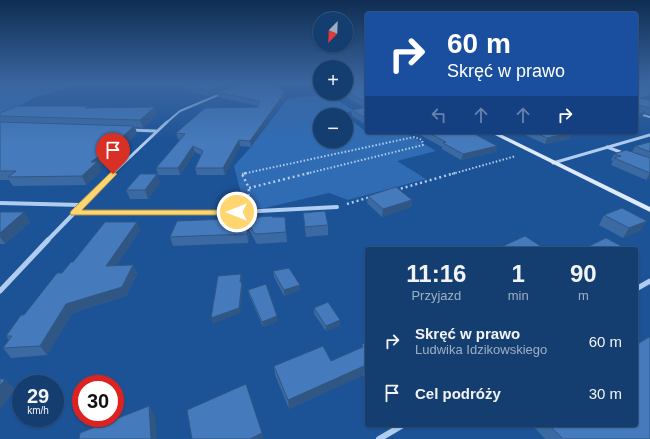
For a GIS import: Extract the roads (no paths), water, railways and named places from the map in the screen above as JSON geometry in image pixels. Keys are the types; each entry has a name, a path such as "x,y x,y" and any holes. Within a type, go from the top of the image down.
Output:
{"main road":[{"path":"496,134 650,210"}],"street":[{"path":"0,292 74,213 156,131 180,111 198,103"},
{"path":"638,114 650,117"},
{"path":"124,130 156,131"},
{"path":"553,163 650,135"},
{"path":"606,147 628,155"},
{"path":"0,203 82,205"},
{"path":"74,213 247,212 337,207"},
{"path":"638,288 650,281"},
{"path":"379,439 400,427"}]}
